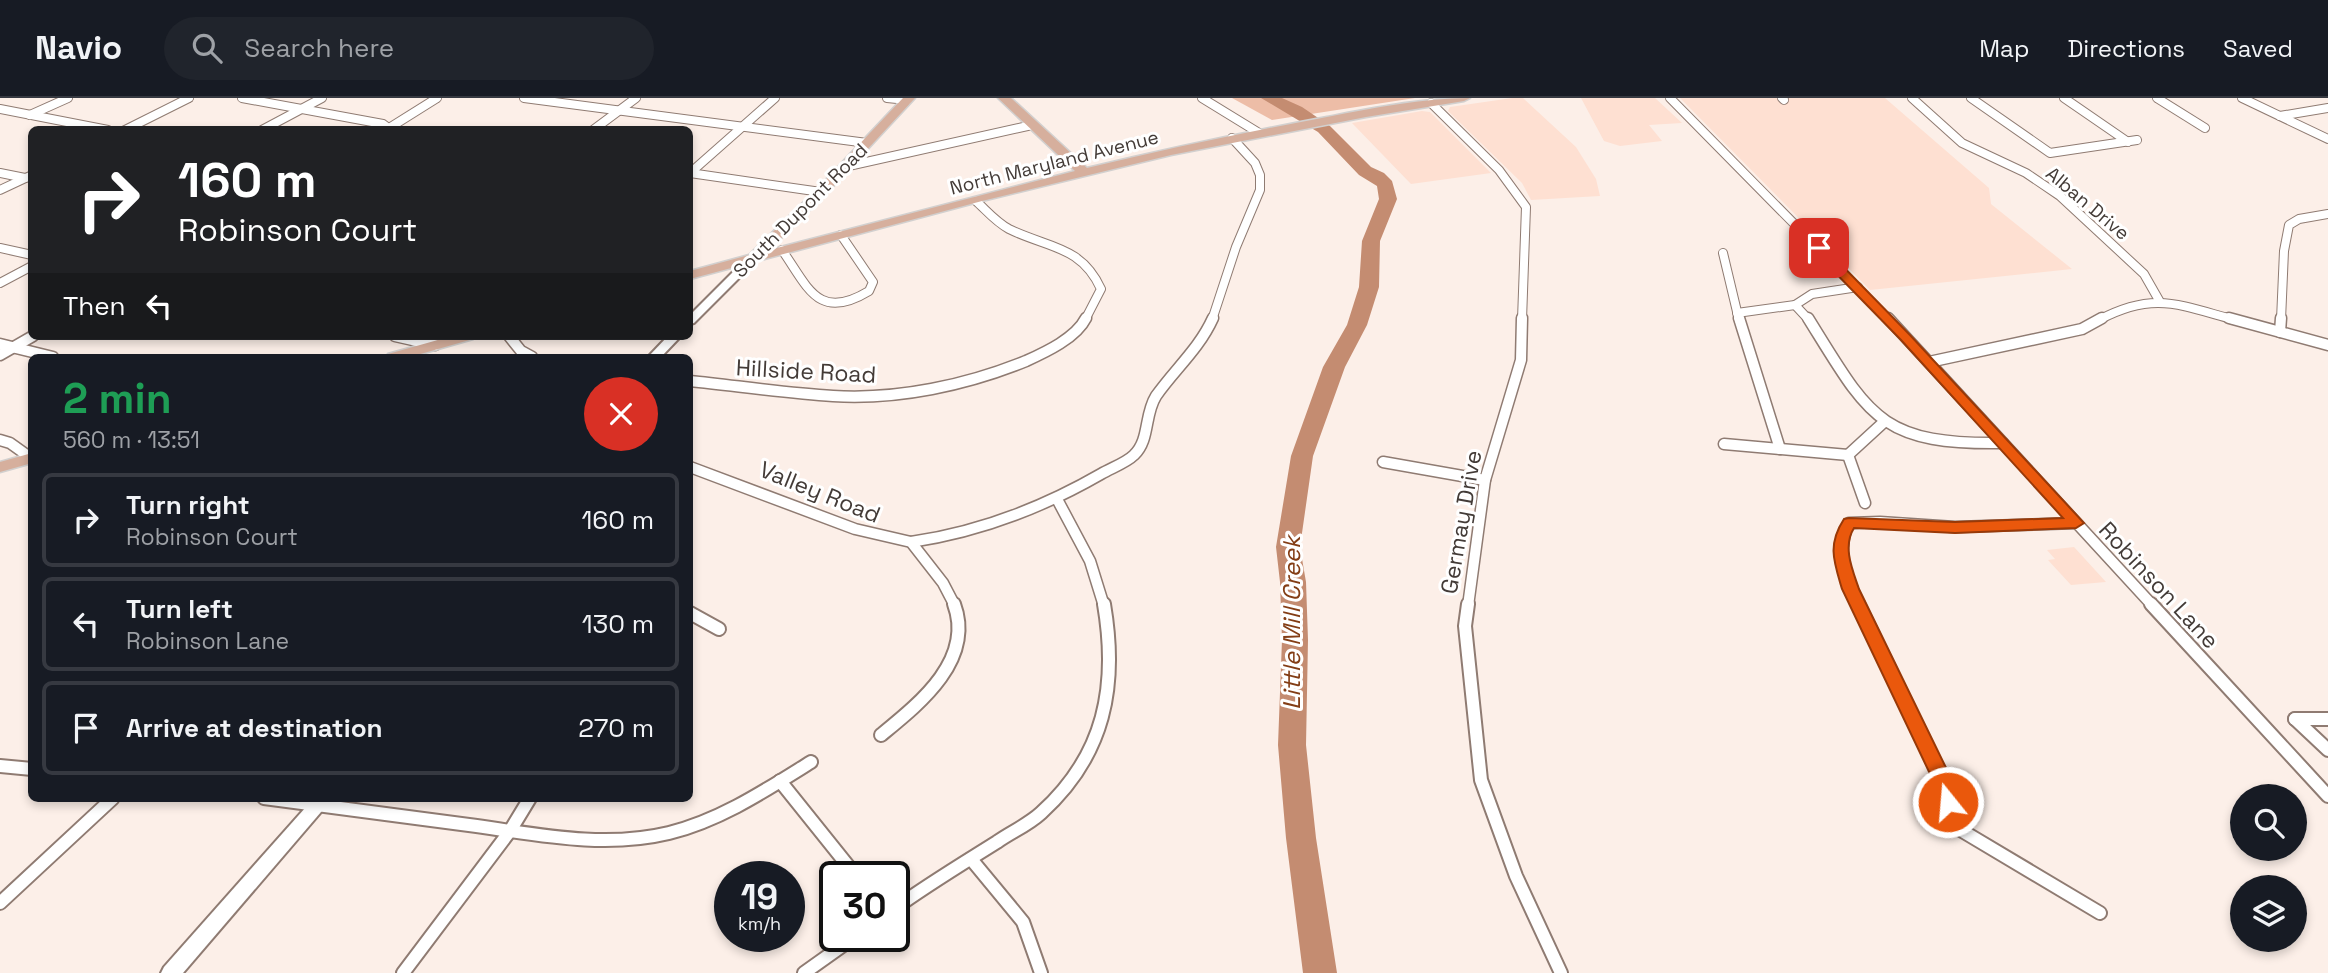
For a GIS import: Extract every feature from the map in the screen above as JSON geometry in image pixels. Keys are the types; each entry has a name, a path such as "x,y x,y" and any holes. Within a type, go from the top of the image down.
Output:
{"main road":[{"path":"1004,98 1085,173"},
{"name":"North Maryland Avenue","path":"693,274 1085,173 1233,138 1334,118 1464,98"},
{"name":"South Dupont Road","path":"753,258 821,192 908,99"},
{"path":"788,223 789,249"},
{"path":"403,354 444,341"},
{"path":"0,467 28,459"}],"street":[{"path":"30,115 68,98"},
{"path":"133,126 189,98"},
{"path":"242,98 385,126"},
{"path":"270,126 322,98"},
{"path":"393,126 437,98"},
{"path":"524,98 867,143"},
{"path":"598,126 636,98"},
{"path":"693,170 775,98"},
{"path":"887,98 908,99"},
{"path":"1202,98 1259,133"},
{"name":"Robinson Lane","path":"1670,98 1929,362 2328,796"},
{"name":"Alban Drive","path":"1912,98 1962,143 2026,173 2060,196 2144,274 2160,302"},
{"path":"1971,98 2050,153 2133,141 2064,98"},
{"path":"2157,98 2206,128"},
{"path":"2242,98 2328,139"},
{"name":"Germay Drive","path":"1431,103 1499,170 1526,207 1521,360 1485,480 1465,626 1481,780 1516,876 1561,973"},
{"path":"2280,116 2328,108"},
{"path":"0,109 87,126"},
{"path":"844,167 1032,125"},
{"name":"Valley Road","path":"693,468 743,484 869,536 911,542 954,536 1057,499 1134,455 1145,437 1143,424 1148,409 1205,333 1219,304 1236,246 1262,183 1251,155 1233,138"},
{"path":"0,173 28,178"},
{"path":"693,173 821,192"},
{"path":"0,190 28,178"},
{"name":"Hillside Road","path":"693,381 836,396 923,391 988,377 1017,367 1081,328 1101,289 1096,273 1079,256 997,222 976,201"},
{"path":"2280,332 2284,251 2289,225 2299,219 2328,214"},
{"path":"789,249 815,298 825,302 851,300 869,291 873,282 841,235"},
{"path":"0,248 28,254"},
{"path":"1723,253 1737,313 1780,449"},
{"name":"South Dupont Road","path":"693,318 753,258"},
{"path":"0,283 28,268"},
{"path":"1737,313 1795,305 1812,294 1858,287"},
{"path":"1929,362 2082,329 2133,304 2160,302 2328,345"},
{"path":"1795,305 1805,314 1858,395 1884,422 1947,442 2003,443"},
{"path":"0,355 28,339"},
{"path":"512,340 527,354"},
{"path":"657,354 671,340"},
{"path":"0,344 41,354"},
{"path":"1724,444 1848,455 1884,422"},
{"path":"0,440 10,443 28,456"},
{"path":"1848,455 1865,503"},
{"path":"1383,462 1485,480"},
{"path":"910,899 1038,815 1063,793 1089,757 1102,723 1112,659 1106,610 1093,567 1057,499"},
{"path":"2076,523 1955,527 1849,523 1842,534 1841,560 1851,589 1942,778 1954,826 2100,913"},
{"path":"881,735 925,699 949,667 957,638 956,609 928,563 911,542"},
{"path":"693,615 719,629"},
{"path":"2327,750 2295,719 2328,719"},
{"path":"171,973 321,802 510,831 594,840 646,837 670,833 716,817 811,762"},
{"path":"0,765 28,768"},
{"path":"780,780 844,861"},
{"path":"0,903 109,802"},
{"path":"403,973 510,831 528,802"},
{"path":"971,859 1023,922 1041,973"},
{"path":"804,973 834,952"}],"shaded area":[{"path":"1232,98 1415,98 1272,120"},
{"path":"1523,98 1576,147 1596,179 1600,196 1531,200 1522,183 1448,111 1450,107"},
{"path":"1581,98 1655,98 1682,123 1649,125 1662,141 1620,146 1604,141"},
{"path":"1680,98 1885,98 1989,188 1991,204 2072,269 1870,290"},
{"path":"1422,111 1430,112 1491,173 1411,184 1352,123"},
{"path":"2074,547 2106,582 2071,585 2048,560 2055,559 2047,550"}],"waterway":[{"name":"Little Mill Creek","path":"1269,98 1296,110 1324,129 1365,171 1378,177 1386,185 1388,199 1371,241 1369,287 1357,325 1334,367 1302,456 1288,547 1293,582 1295,640 1292,745 1301,838 1320,973"}],"route":[{"path":"1819,248 1906,337 2076,523 1955,527 1880,522 1849,523 1842,534 1841,560 1851,589 1942,778 1948,802"}]}
